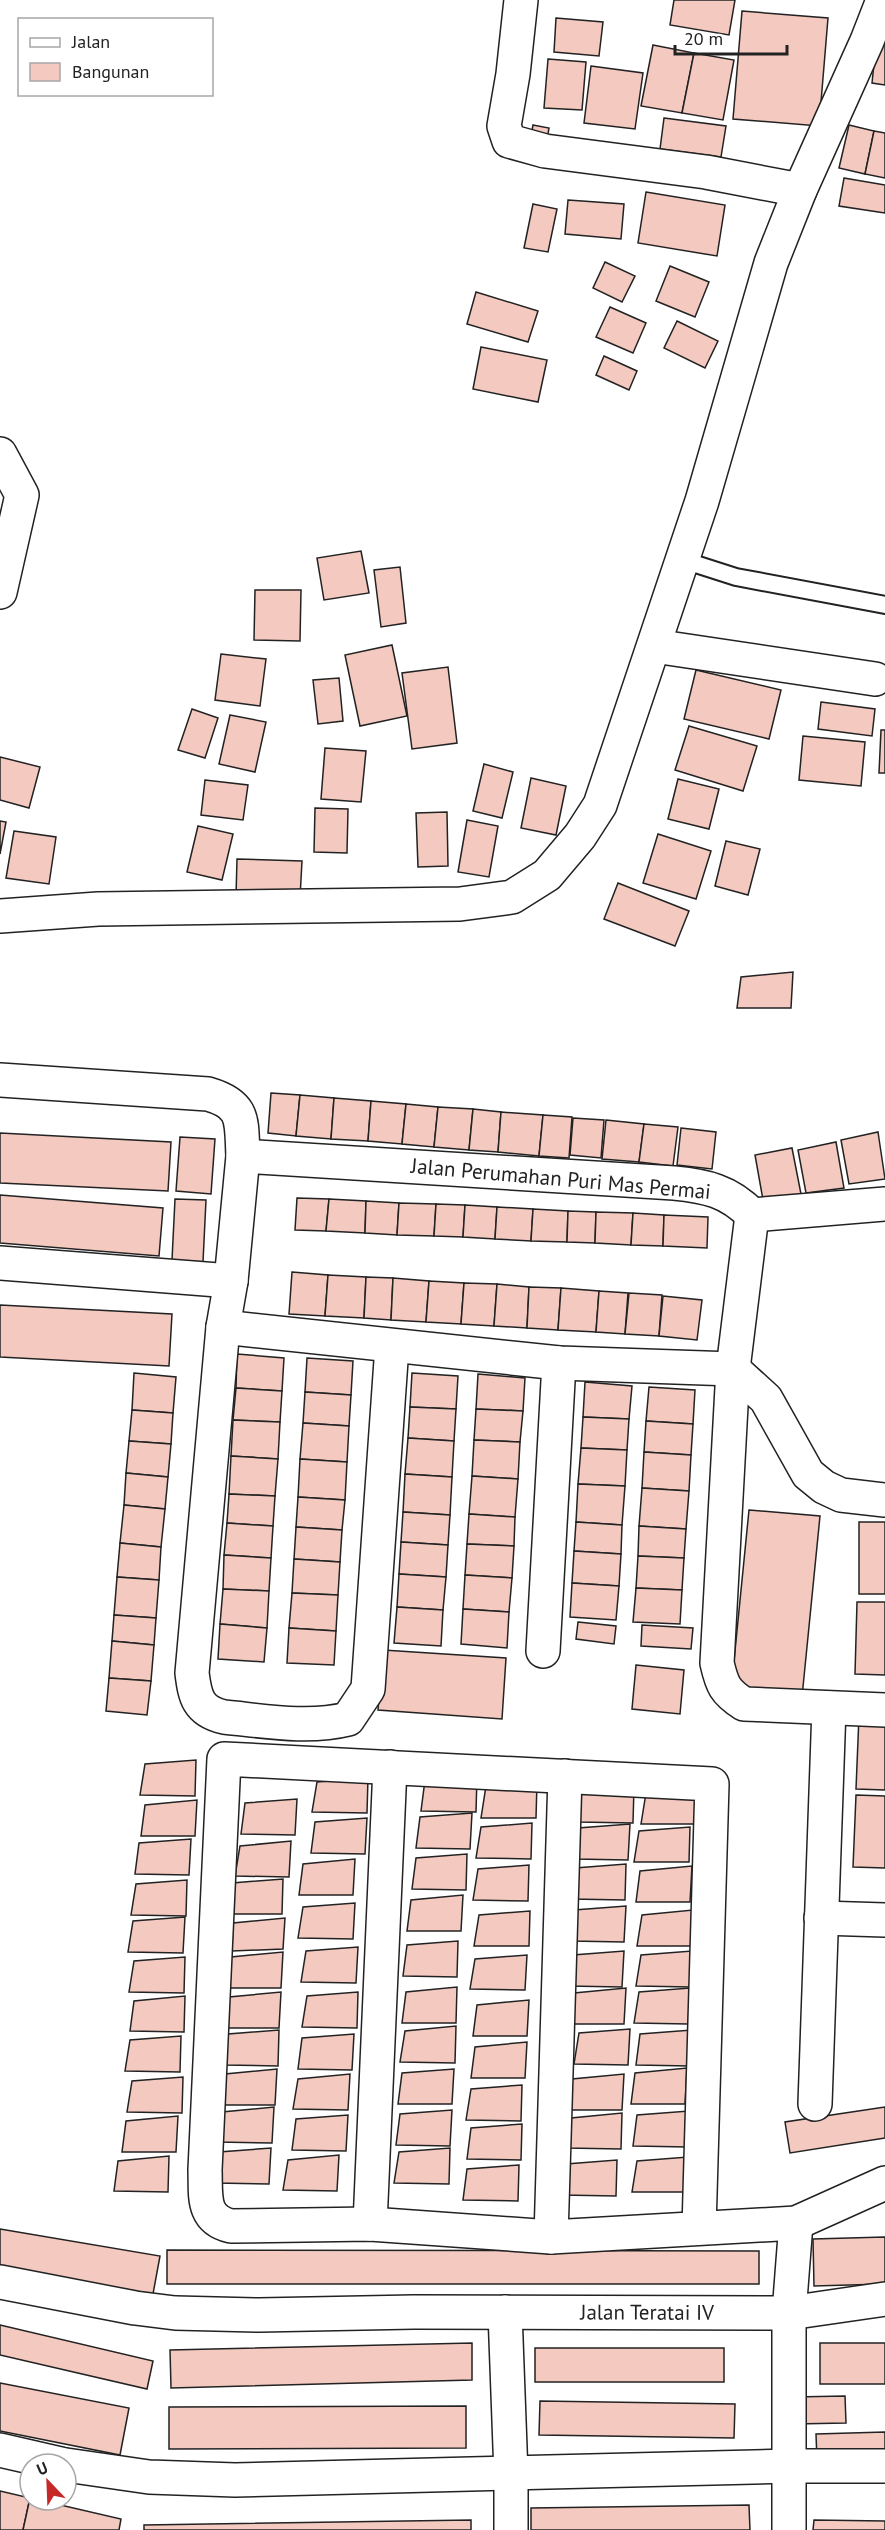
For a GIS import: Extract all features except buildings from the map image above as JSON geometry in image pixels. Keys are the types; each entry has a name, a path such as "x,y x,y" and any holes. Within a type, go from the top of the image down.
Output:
{"street":[{"path":"521,0 513,74 504,126 509,141 545,151 706,172 800,190"},
{"path":"0,916 98,909 460,904 512,897 547,875 580,836 600,805 702,501 771,263 800,190 883,0"},
{"path":"0,454 21,495 0,592"},
{"path":"654,646 874,679"},
{"path":"0,1080 208,1094 233,1105 238,1112 243,1156 231,1281 223,1327 192,1673 201,1707 212,1714 304,1724 330,1723 348,1719 368,1689 392,1346"},
{"name":"Jalan Perumahan Puri Mas Permai","path":"243,1156 705,1186 724,1193 741,1204 752,1215"},
{"path":"885,1204 752,1215 733,1369 717,1663 721,1682 731,1696 744,1704 885,1710"},
{"path":"0,1263 231,1281"},
{"path":"223,1327 559,1363 733,1369 766,1399 808,1474 824,1487 841,1495 885,1500"},
{"path":"543,1652 559,1363"},
{"path":"815,2104 829,1708"},
{"path":"699,2229 712,1784 224,1759 206,2137 206,2203 209,2212 221,2224 231,2226 370,2224 551,2237 699,2229 795,2223 885,2182"},
{"path":"370,2224 390,1767"},
{"path":"551,2237 565,1776"},
{"path":"821,1918 885,1920"},
{"path":"789,2530 789,2313 795,2223"},
{"name":"Jalan Teratai IV","path":"0,2282 97,2302 175,2313 259,2315 505,2312 789,2313 885,2300"},
{"path":"505,2312 511,2530"},
{"path":"0,2450 18,2454"},
{"path":"78,2467 149,2477 235,2480 511,2475 789,2466 885,2466"}],"lane":[{"path":"683,560 736,577 885,605"}]}
